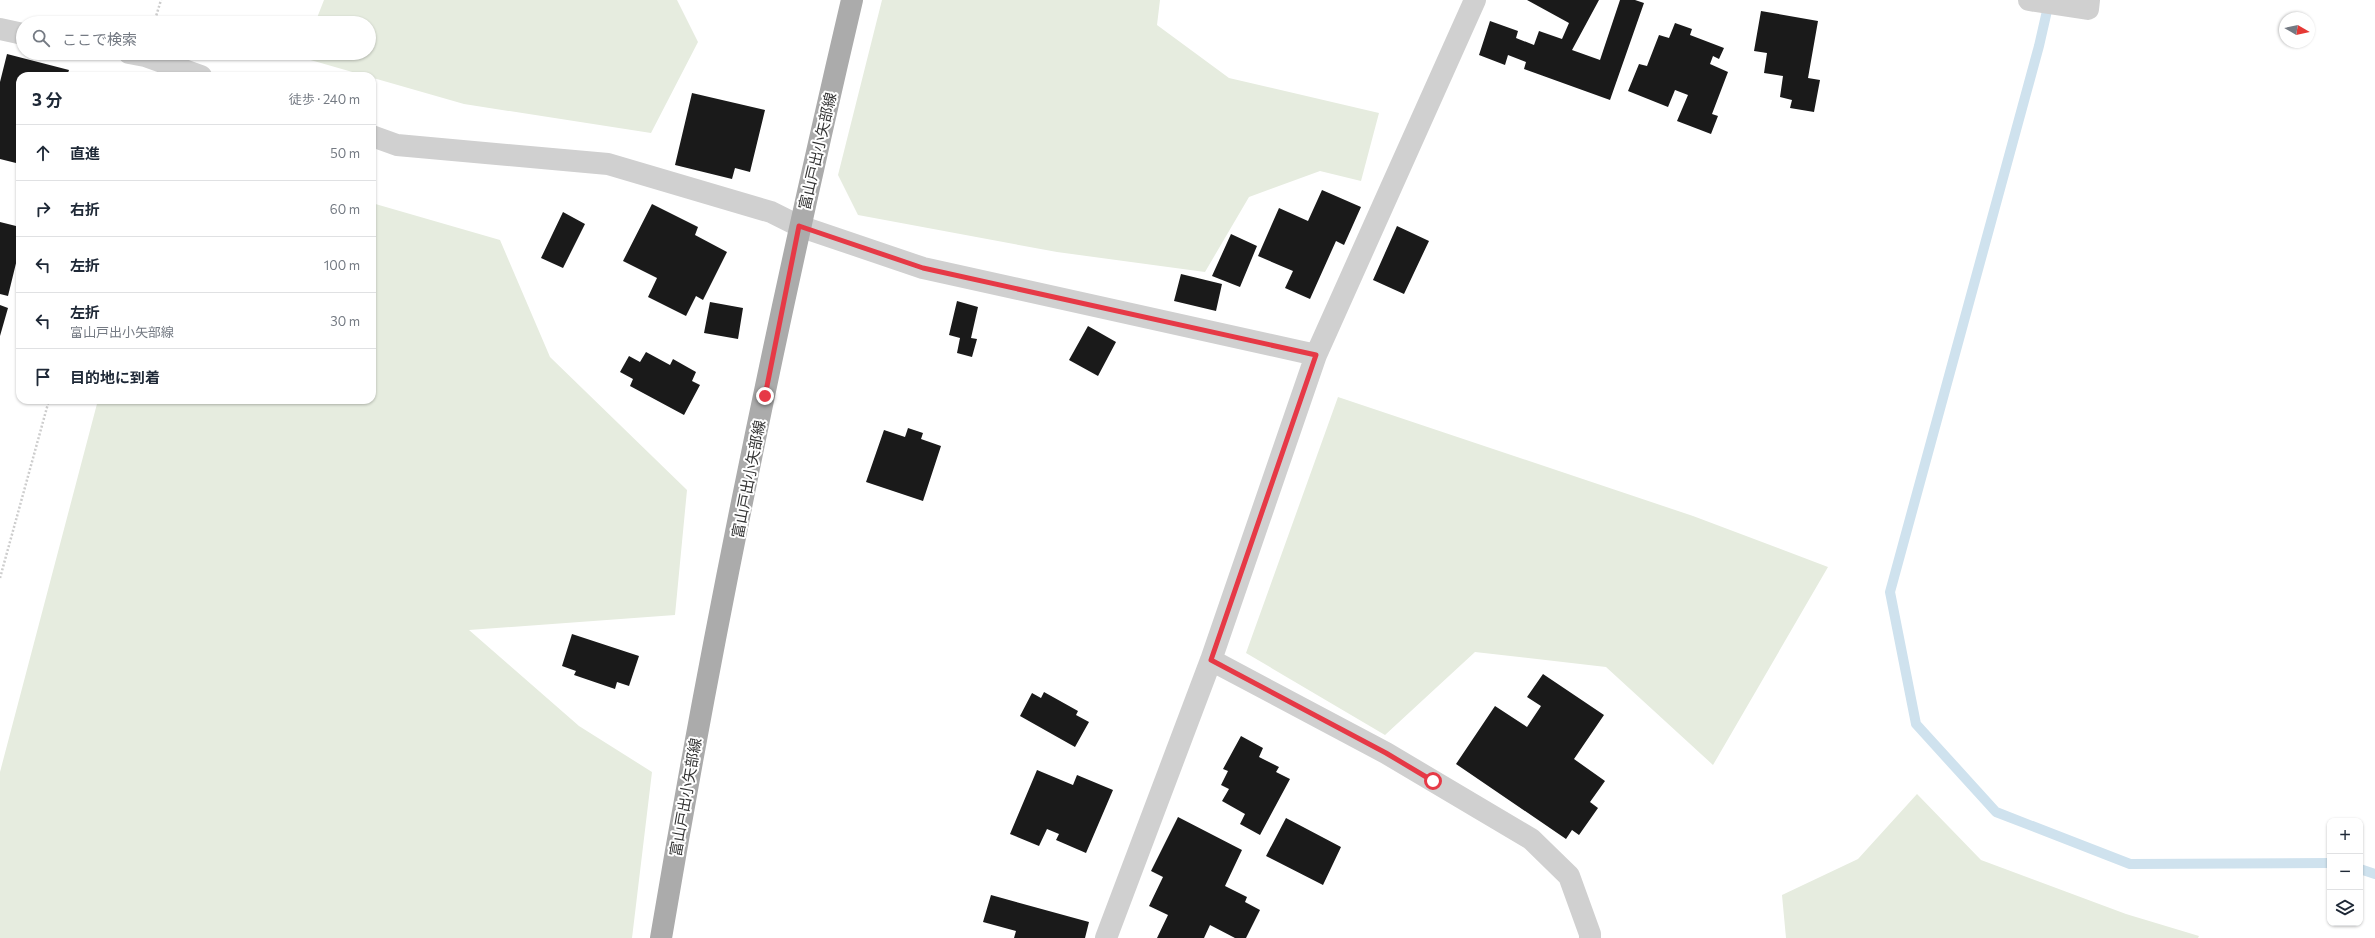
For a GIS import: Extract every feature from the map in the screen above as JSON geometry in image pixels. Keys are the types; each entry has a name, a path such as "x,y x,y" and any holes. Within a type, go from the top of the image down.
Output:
{"main road":[{"name":"富山戸出小矢部線","path":"661,938 692,753 799,226 852,0"}],"street":[{"path":"1106,938 1211,660 1316,355 1475,0"},
{"path":"2029,0 2088,9 2089,0"},
{"path":"0,29 16,32"},
{"path":"156,60 191,72"},
{"path":"376,137 397,145 608,164 771,212 799,226 923,268 1316,355"},
{"path":"1211,660 1386,753 1531,839 1569,876 1590,934 1590,938"}],"path":[{"path":"156,16 161,0"},
{"path":"0,578 48,404"}],"shaded area":[{"path":"324,0 677,0 698,42 651,133 464,104 376,79 376,72 352,72 310,60 376,60 376,16 318,16"},
{"path":"882,0 1160,0 1157,25 1229,78 1379,113 1361,181 1320,171 1249,197 1205,272 1057,252 858,215 838,175"},
{"path":"376,204 500,240 550,357 687,490 675,615 469,630 579,726 652,772 632,938 0,938 0,772 97,404 376,404"},
{"path":"1338,397 1693,516 1828,567 1713,765 1606,667 1475,652 1385,735 1246,653"},
{"path":"1917,794 1981,860 2126,914 2199,936 2198,938 1786,938 1782,895 1858,859"}],"building":[{"path":"1527,0 1599,0 1572,50 1600,60 1620,0 1635,0 1644,3 1610,100 1524,69 1526,62 1508,55 1505,65 1479,55 1490,21 1518,31 1516,38 1534,45 1539,31 1562,39 1569,23"},
{"path":"1761,11 1818,21 1808,78 1820,80 1814,112 1790,108 1792,100 1780,97 1783,76 1764,73 1767,53 1754,51"},
{"path":"1675,23 1692,29 1690,35 1724,48 1719,59 1713,56 1710,64 1728,72 1712,114 1718,116 1711,134 1677,121 1688,95 1675,90 1668,107 1628,91 1639,64 1647,66 1659,35 1669,38"},
{"path":"7,54 16,56 16,60 30,60 69,70 68,72 16,72 16,163 0,159 0,82"},
{"path":"692,93 765,110 750,172 735,168 732,179 675,165"},
{"path":"1322,190 1361,207 1344,245 1336,241 1310,299 1285,288 1293,271 1258,256 1279,208 1308,221"},
{"path":"652,204 698,227 695,235 727,252 703,300 696,296 686,316 648,297 657,278 623,261"},
{"path":"563,212 585,224 563,268 541,258"},
{"path":"0,222 16,226 16,263 8,296 0,294"},
{"path":"1397,226 1429,241 1404,294 1373,280"},
{"path":"1231,234 1257,246 1240,287 1212,276"},
{"path":"1181,274 1222,284 1216,311 1174,301"},
{"path":"957,301 978,307 971,338 977,339 972,357 957,353 960,338 949,335"},
{"path":"710,302 743,308 738,339 704,333"},
{"path":"0,305 8,308 0,336"},
{"path":"1088,326 1116,342 1098,376 1069,360"},
{"path":"646,352 670,365 673,359 696,372 692,381 700,385 684,415 630,386 633,379 620,372 629,356 640,362"},
{"path":"908,428 923,433 921,439 941,446 923,501 866,482 884,430 905,437"},
{"path":"572,634 639,656 629,686 617,682 615,689 574,675 576,671 562,666"},
{"path":"1543,674 1604,715 1574,759 1605,781 1590,802 1598,808 1579,835 1572,830 1566,839 1456,764 1495,706 1527,727 1541,706 1527,697"},
{"path":"1044,692 1078,711 1076,715 1089,722 1075,747 1020,716 1032,693 1041,698"},
{"path":"1241,736 1263,748 1259,757 1279,767 1276,772 1290,779 1260,835 1240,824 1245,814 1222,801 1229,789 1221,785 1228,771 1223,769"},
{"path":"1037,770 1073,785 1077,775 1113,790 1086,853 1056,840 1059,834 1047,829 1039,846 1010,834"},
{"path":"1178,817 1242,850 1225,886 1247,897 1245,902 1260,910 1246,938 1235,938 1210,925 1204,938 1157,938 1168,915 1149,906 1163,877 1151,871"},
{"path":"1286,818 1341,847 1323,885 1266,856"},
{"path":"991,895 1089,922 1085,938 1014,938 1016,931 983,922"}],"waterway":[{"path":"2049,2 2039,46 1890,592 1916,724 1996,812 2130,864 2327,863"},
{"path":"2363,870 2375,874"}],"route":[{"path":"765,396 799,226 923,268 1316,355 1211,660 1386,753 1433,781"}]}
